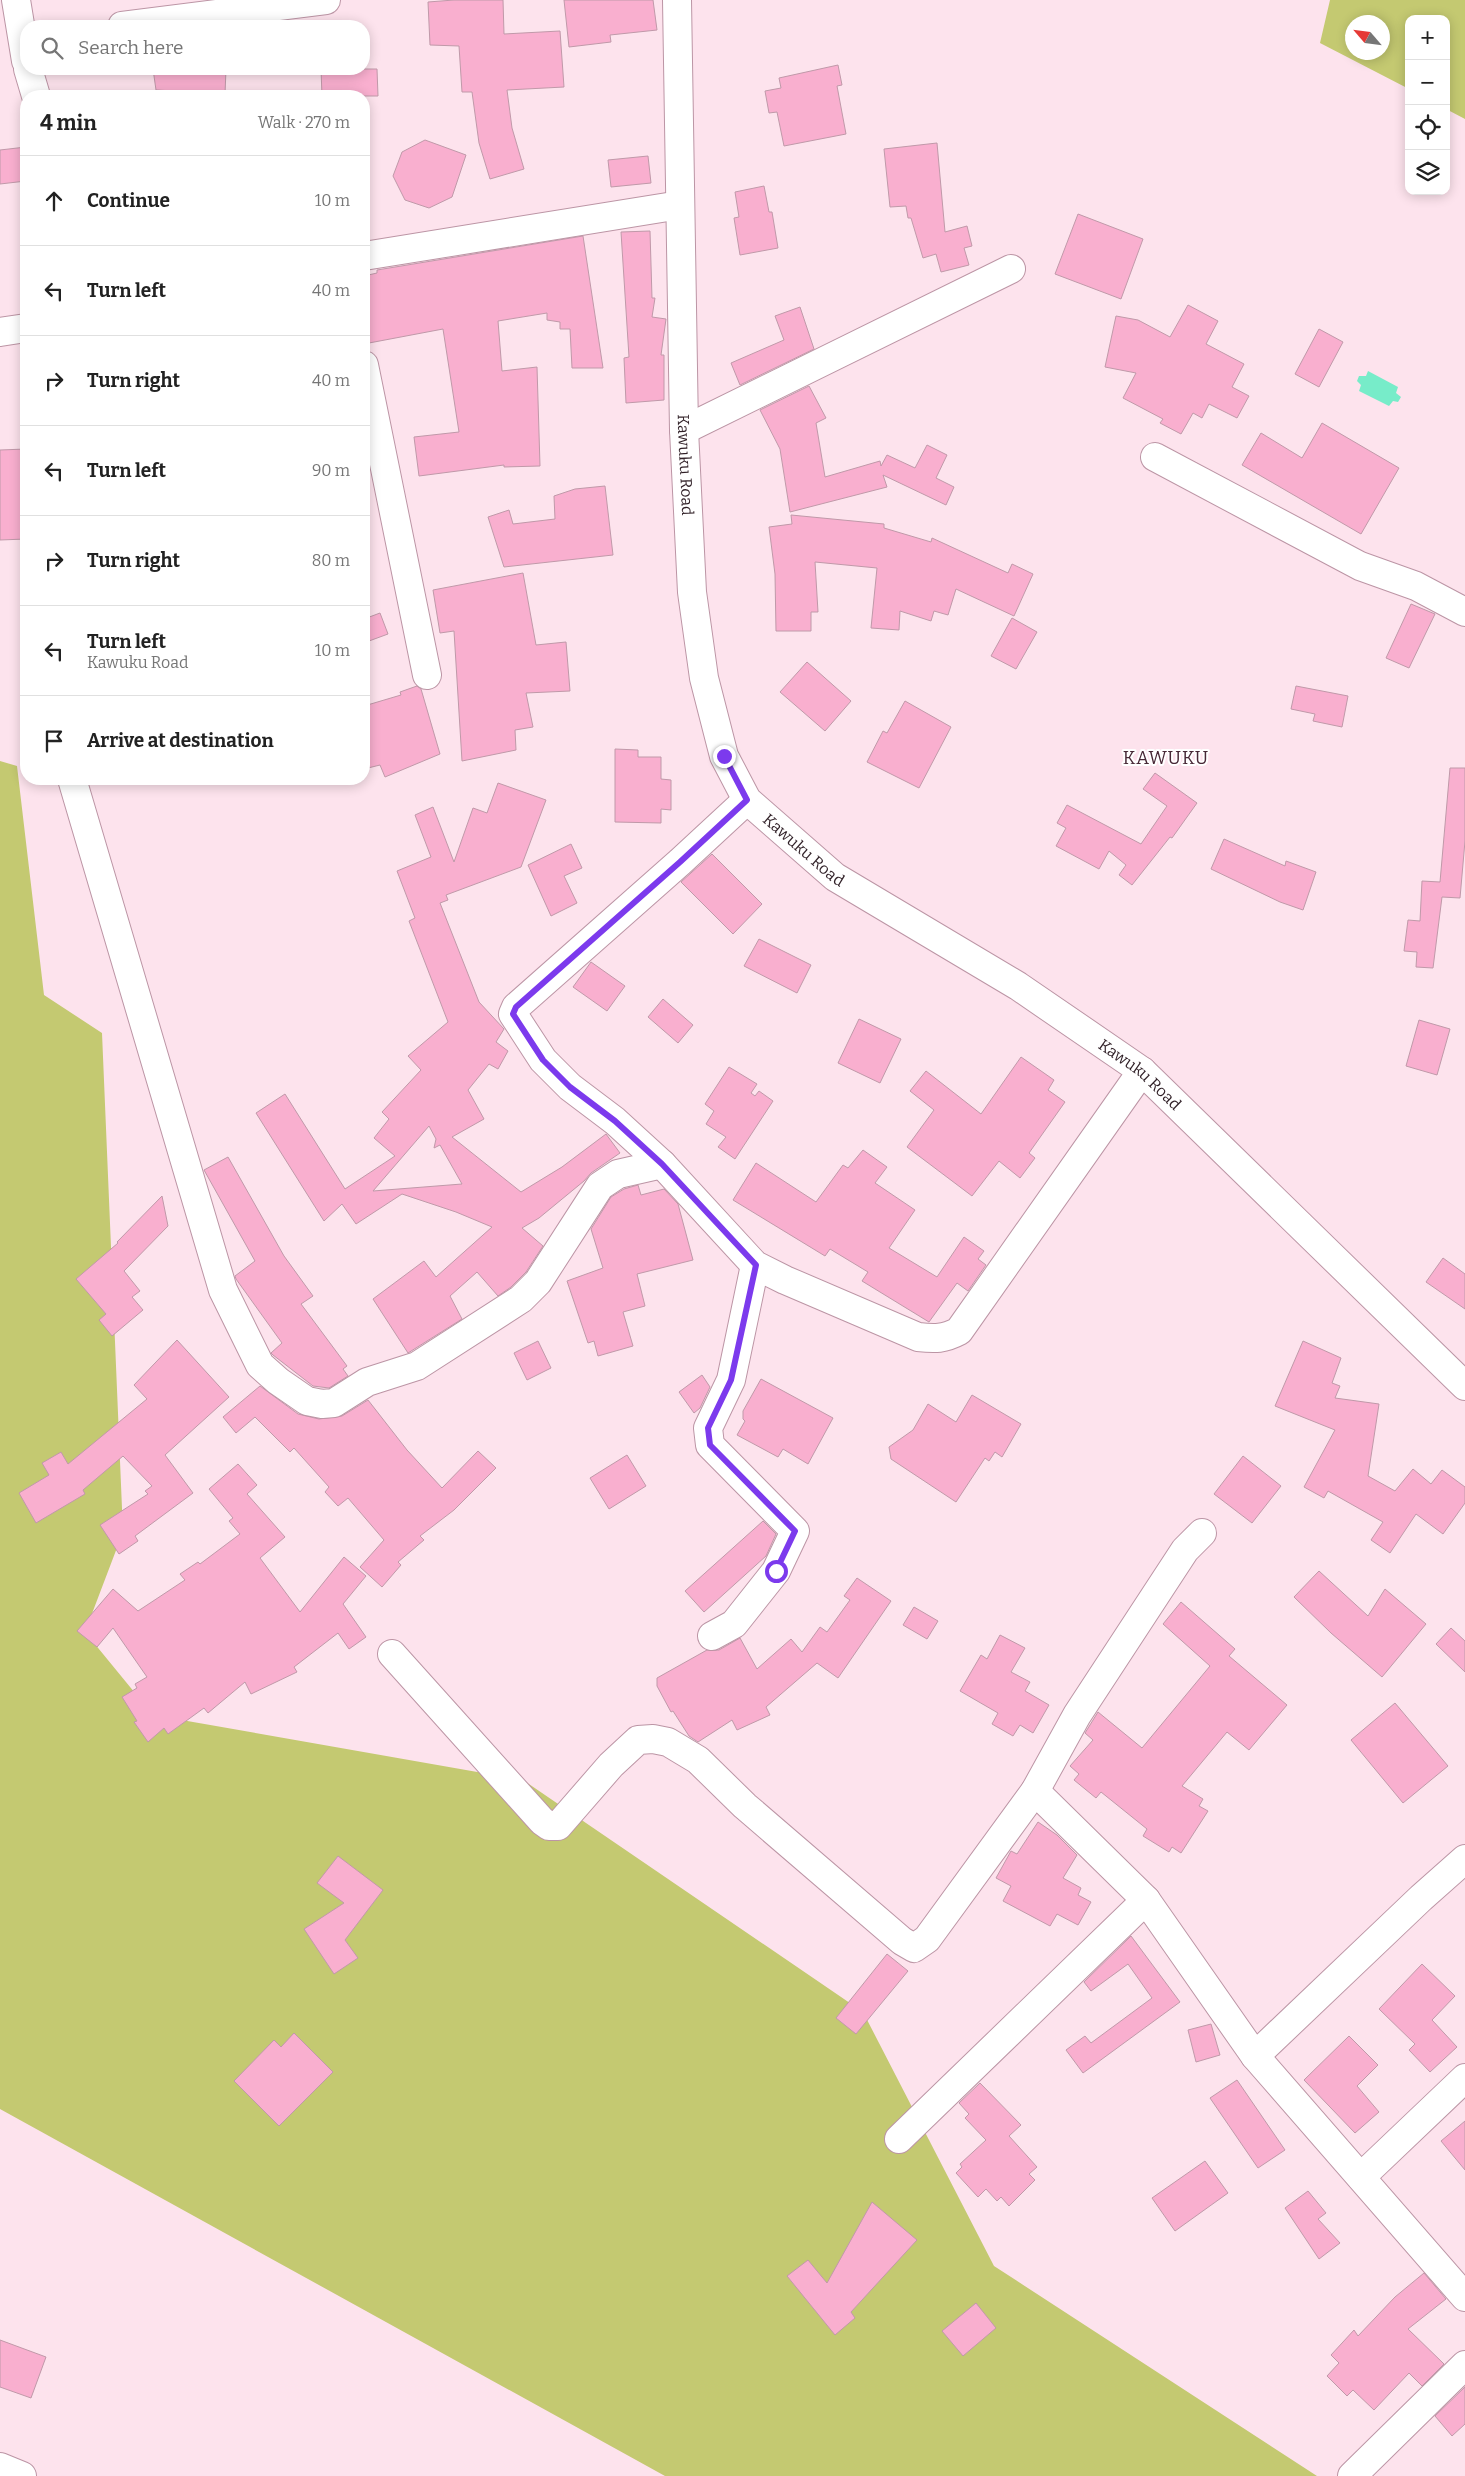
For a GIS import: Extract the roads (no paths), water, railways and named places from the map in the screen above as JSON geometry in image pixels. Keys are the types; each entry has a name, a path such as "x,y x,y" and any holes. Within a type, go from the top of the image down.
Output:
{"street":[{"path":"16,0 20,22"},
{"path":"169,20 326,0"},
{"name":"Kawuku Road","path":"678,0 684,430 692,592 704,678 724,756 747,800 835,877 1018,986 1142,1071 1465,1386"},
{"path":"31,75 34,90"},
{"path":"370,255 680,205"},
{"path":"684,430 1011,269"},
{"path":"0,332 20,329"},
{"path":"370,395 427,675"},
{"path":"1155,457 1360,566 1416,586 1465,612"},
{"path":"74,785 223,1290 260,1365 298,1396 322,1404 334,1403 367,1382 417,1366 521,1299 538,1282 600,1186 618,1174 662,1164"},
{"path":"747,800 514,1009 513,1014 543,1060 570,1087 615,1121 662,1164 756,1265 785,1280 918,1337 938,1340 946,1338 959,1330 1142,1071"},
{"path":"712,1636 734,1624 776,1571 795,1531 710,1445 708,1428 731,1380 756,1265"},
{"path":"392,1654 542,1821 550,1826 558,1826 611,1765 638,1740 654,1739 668,1742 698,1760 744,1806 902,1941 914,1948 927,1939 1035,1792 1077,1715 1185,1550 1202,1533"},
{"path":"1035,1792 1146,1900 1255,2056 1465,2297"},
{"path":"1255,2056 1421,1898 1465,1859"},
{"path":"899,2139 1146,1900"},
{"path":"1360,2177 1465,2078"},
{"path":"1352,2476 1465,2365"},
{"path":"0,2467 22,2476"}],"district":[{"name":"KAWUKU","path":"1166,758"}]}
